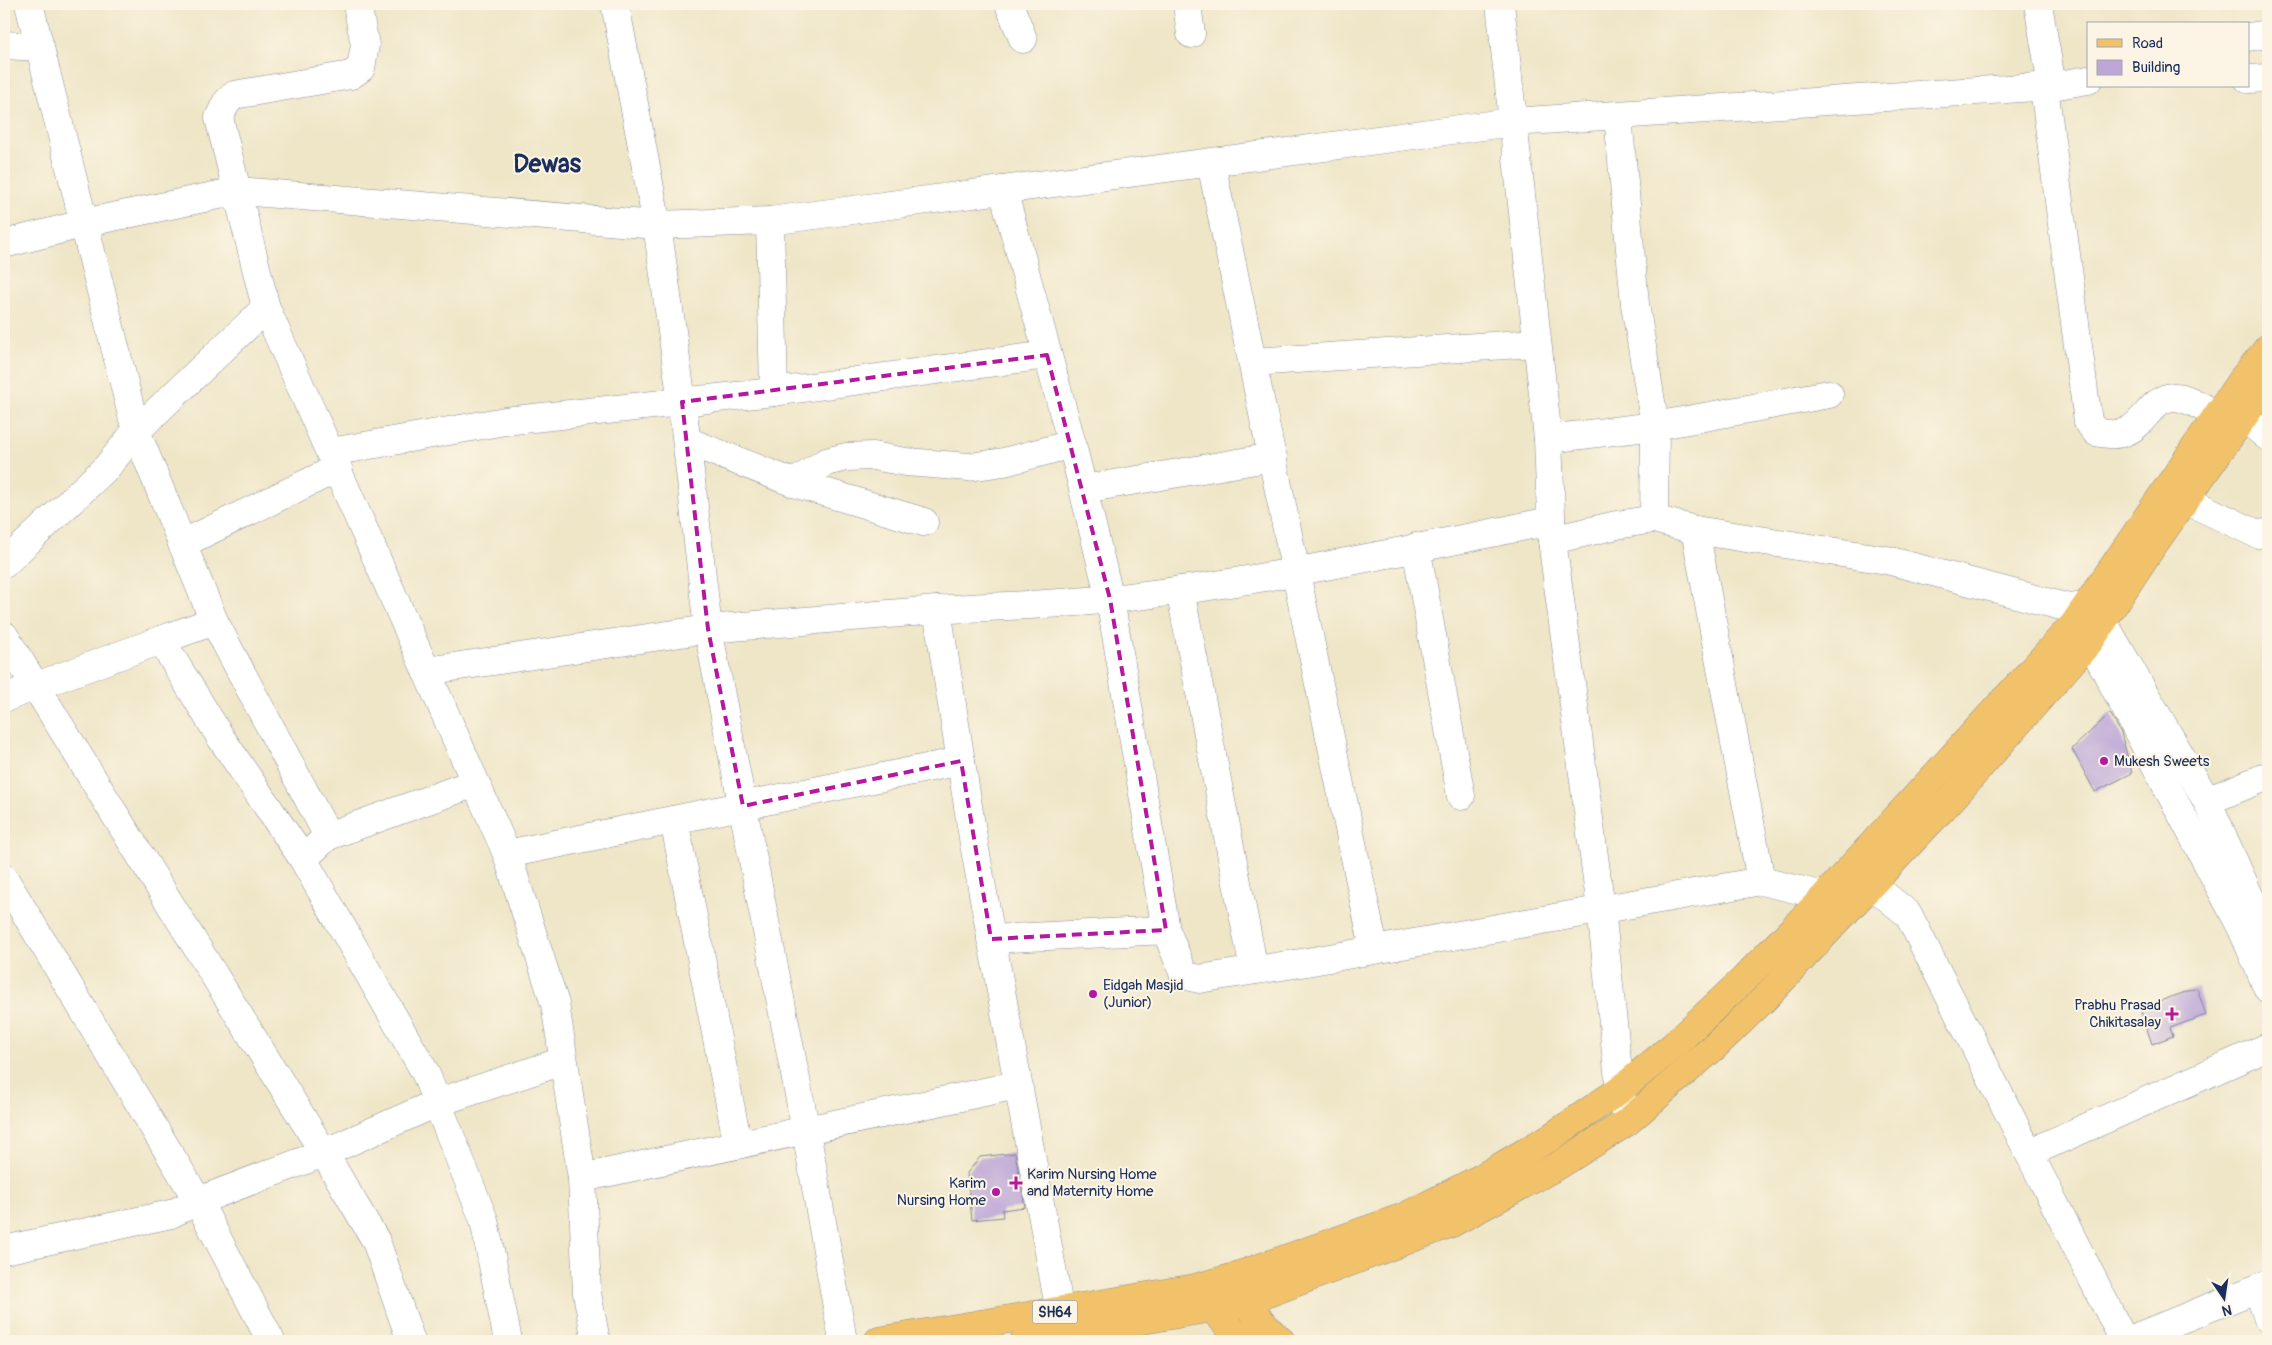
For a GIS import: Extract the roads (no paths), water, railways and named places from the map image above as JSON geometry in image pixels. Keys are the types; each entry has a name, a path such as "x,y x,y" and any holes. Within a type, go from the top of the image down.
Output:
{"main road":[{"path":"1281,1341 1269,1331 1245,1302 1231,1278 1404,1217 1481,1178 1535,1146 1620,1090 1744,980 2084,620 2186,500 2230,416 2240,382 2268,348"},
{"path":"1245,1302 1452,1223 1559,1165 1627,1122 1713,1048 1765,998 1956,794 2084,620 2230,416 2268,382"},
{"name":"SH64","path":"878,1341 1195,1288 1231,1278"},
{"path":"1195,1288 1211,1309 1242,1341"},
{"name":"SH64","path":"1024,1341 1245,1302"}],"street":[{"path":"29,4 136,431 214,621 328,836"},
{"path":"357,4 365,45 361,68 351,75 234,96 226,103 219,118 266,308 507,854 554,1004 582,1178 587,1293 596,1341"},
{"path":"615,4 657,225 687,441 708,628 806,1131 843,1341"},
{"path":"1009,4 1023,39"},
{"path":"1187,4 1191,34"},
{"path":"1500,4 1548,439 1551,531 1601,909 1620,1090 1627,1122"},
{"path":"2038,4 2088,422 2096,432 2115,435 2129,431 2161,400 2173,397 2182,398 2230,416 2268,437"},
{"path":"2250,38 2268,34"},
{"path":"4,45 40,47"},
{"path":"2250,79 2268,78"},
{"path":"4,244 84,224 238,192 657,225 770,222 1512,122 2048,86 2087,80"},
{"path":"1618,116 1635,304 1655,426 1654,519"},
{"path":"1211,163 1374,950"},
{"path":"1002,190 1084,489 1110,599 1166,930 1184,975 1199,978 1254,970 1761,881 1825,896"},
{"path":"770,222 774,392"},
{"path":"4,564 107,467 136,431 266,308"},
{"path":"1253,362 1537,343"},
{"path":"182,544 334,460 505,421 774,392 1047,355"},
{"path":"1548,439 1655,426 1829,394"},
{"path":"687,441 794,483 924,522"},
{"path":"794,483 826,462 846,457 873,456 906,462 969,468 1004,462 1072,444"},
{"path":"1084,489 1273,457"},
{"path":"2186,500 2257,534 2268,533"},
{"path":"426,670 708,628 1110,599 1296,572 1416,547 1617,525 1654,519 1695,530 1887,560 2084,620 2207,801 2268,938"},
{"path":"1695,530 1761,881"},
{"path":"1416,547 1460,796"},
{"path":"1180,590 1254,970"},
{"path":"937,610 991,939 1060,1312"},
{"path":"2084,620 2241,927 2268,989"},
{"path":"4,698 214,621"},
{"path":"4,636 324,1153 376,1242 411,1341"},
{"path":"161,640 221,738 303,859 425,1072 439,1102 484,1220 508,1341"},
{"path":"507,854 961,761"},
{"path":"2207,801 2268,776"},
{"path":"303,859 328,836 475,783"},
{"path":"674,820 738,1145"},
{"path":"4,878 198,1202 271,1341"},
{"path":"1872,885 1908,914 2126,1341 2263,1286 2268,1319"},
{"path":"991,939 1166,930"},
{"path":"2029,1153 2268,1047"},
{"path":"5,1247 171,1214 324,1153 439,1102 563,1061"},
{"path":"582,1178 1017,1085"}],"place":[{"name":"Mukesh Sweets","path":"2104,761"},
{"name":"Eidgah Masjid (Junior)","path":"1093,994"},
{"name":"Prabhu Prasad Chikitasalay","path":"2172,1014"},
{"name":"Karim Nursing Home and Maternity Home","path":"1016,1183"},
{"name":"Karim Nursing Home","path":"996,1192"}],"district":[{"name":"Dewas","path":"547,163"}]}
